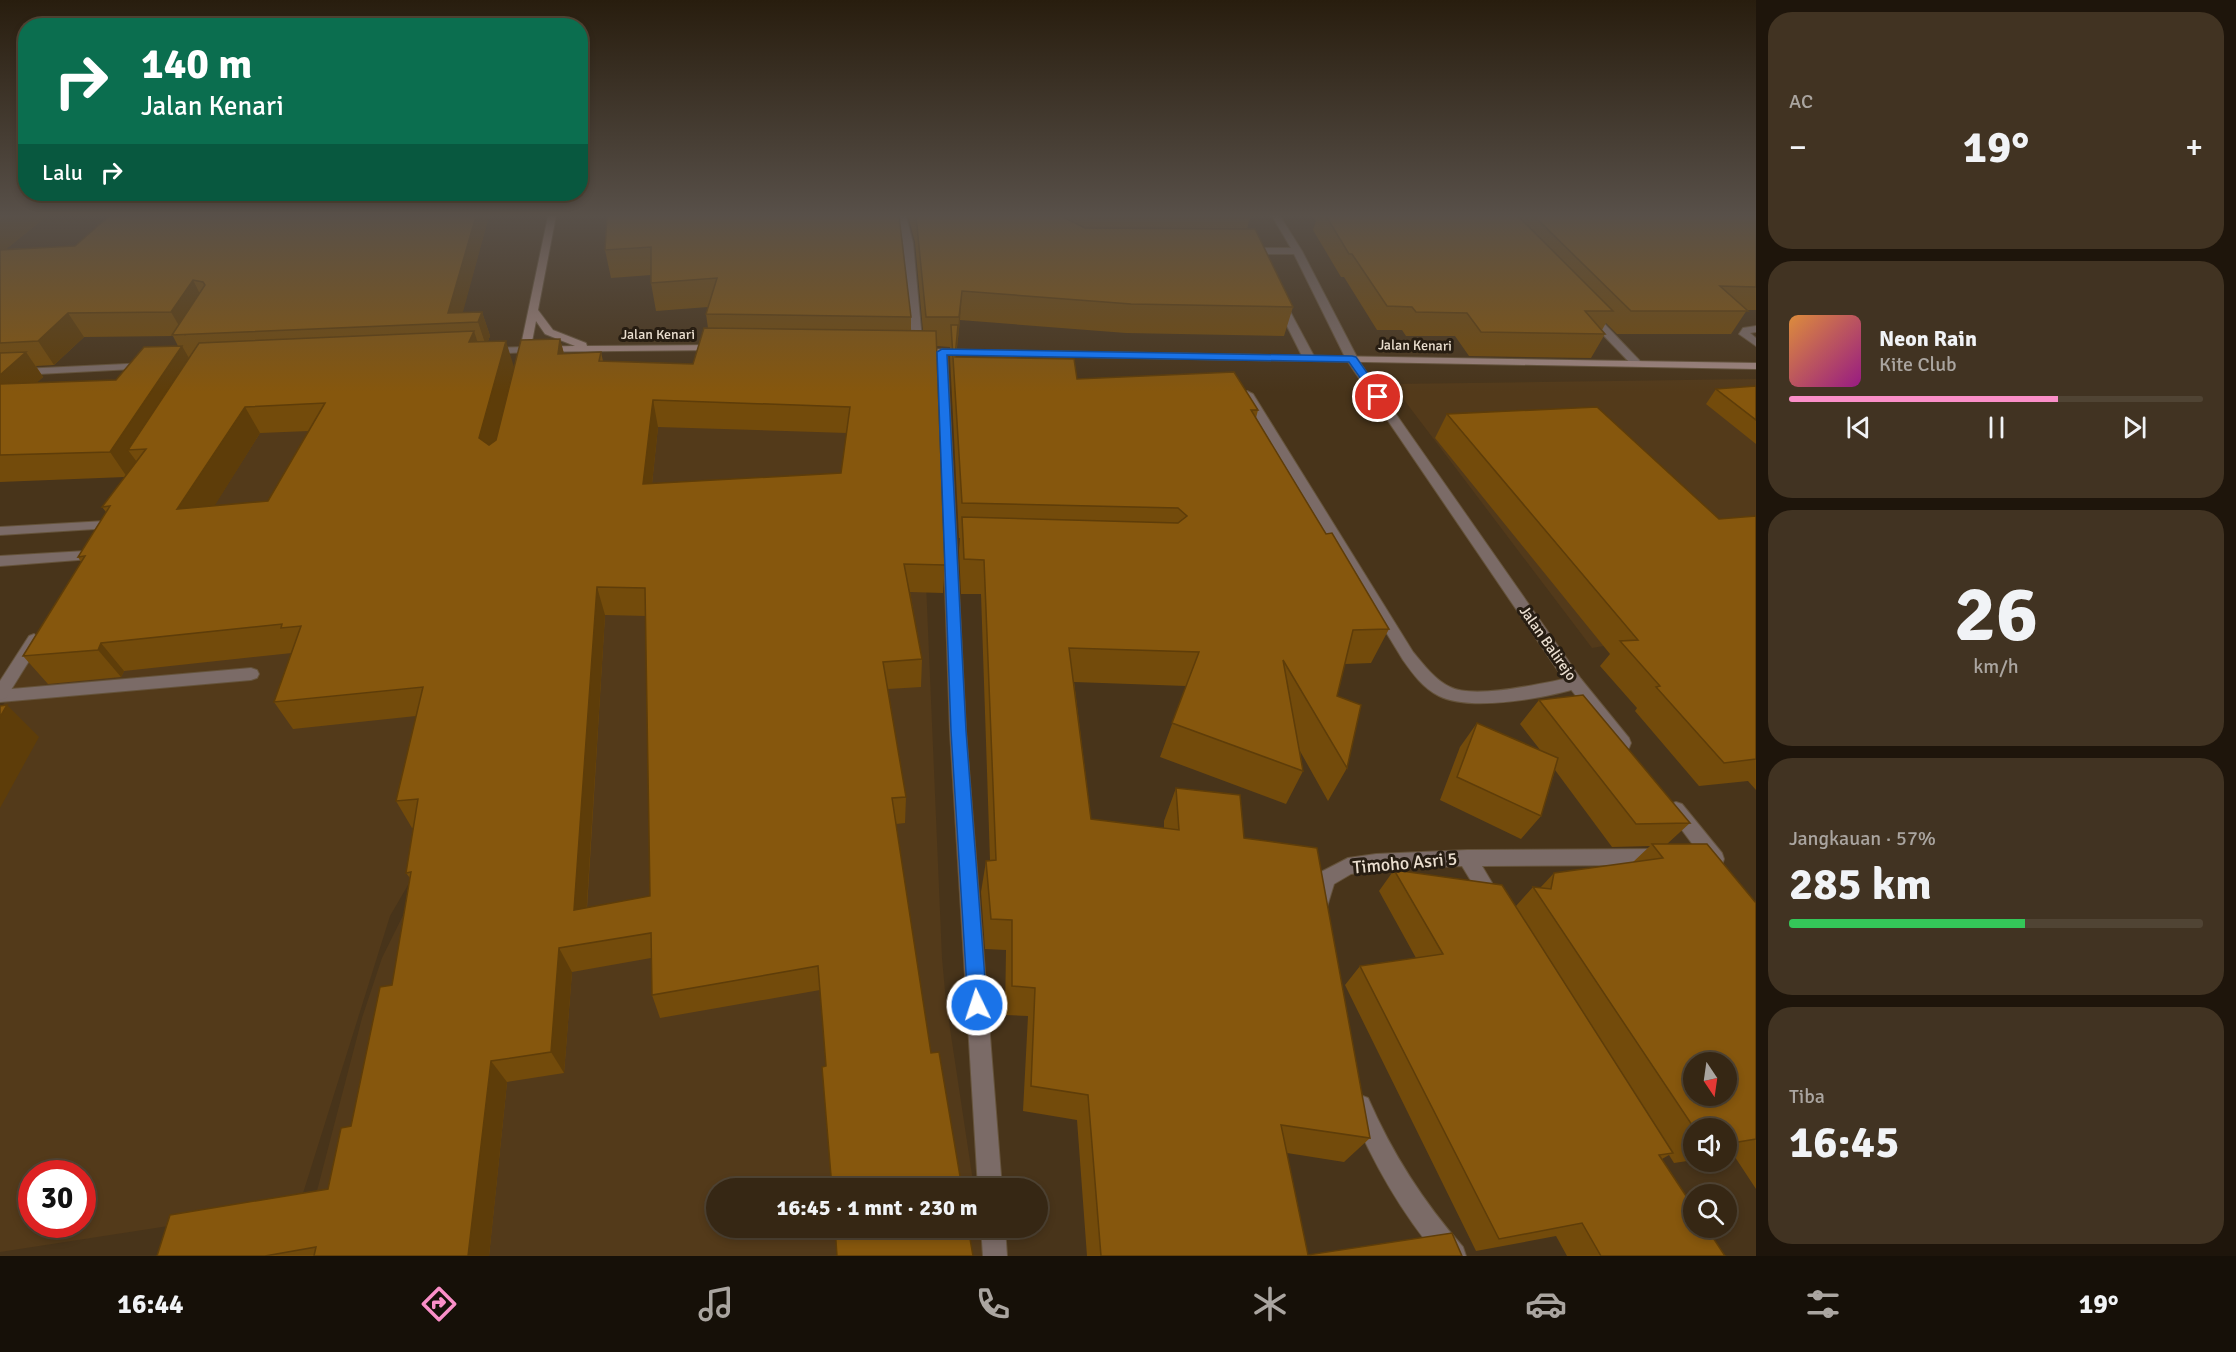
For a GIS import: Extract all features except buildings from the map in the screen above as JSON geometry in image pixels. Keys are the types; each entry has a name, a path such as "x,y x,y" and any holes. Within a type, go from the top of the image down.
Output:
{"main road":[{"path":"525,350 540,275"},
{"path":"533,310 549,332 599,349"},
{"name":"Jalan Kenari","path":"525,350 726,348"},
{"name":"Jalan Kenari","path":"912,352 1756,366"}],"street":[{"path":"909,275 912,352"},
{"name":"Jalan Balirejo","path":"1309,275 1352,359 1575,683 1633,756"},
{"path":"1273,290 1309,358"},
{"path":"1581,306 1637,364"},
{"path":"1756,329 1747,330 1744,334 1756,343"},
{"path":"478,352 525,350 521,366"},
{"path":"942,352 956,544 958,731 989,1178"},
{"path":"0,373 163,366"},
{"path":"1247,394 1424,679 1453,695 1479,697 1575,683"},
{"path":"0,531 110,520 74,576"},
{"path":"0,561 86,556"},
{"path":"0,695 43,625"},
{"path":"0,695 250,674"},
{"path":"1669,801 1724,873"},
{"name":"Timoho Asri 5","path":"1320,925 1319,904 1326,879 1348,866 1467,858 1713,856"},
{"name":"Timoho Asri 5","path":"1467,858 1505,918"},
{"path":"1353,1087 1379,1148 1400,1185 1454,1256"},
{"path":"994,1238 995,1256"}],"shaded area":[{"path":"568,372 917,372 942,958 946,1002 972,1178 706,1178 706,1238 981,1238 984,1256 300,1256 362,1018 382,958 442,836"},
{"path":"565,375 437,835 390,916 299,1206 96,1237 96,1160 18,1160 18,1238 91,1238 0,1252 0,710 200,379"},
{"path":"1756,379 1756,620 1592,648 1392,384"}],"route":[{"path":"977,1005 958,731 942,352 1352,359 1378,397"}]}
